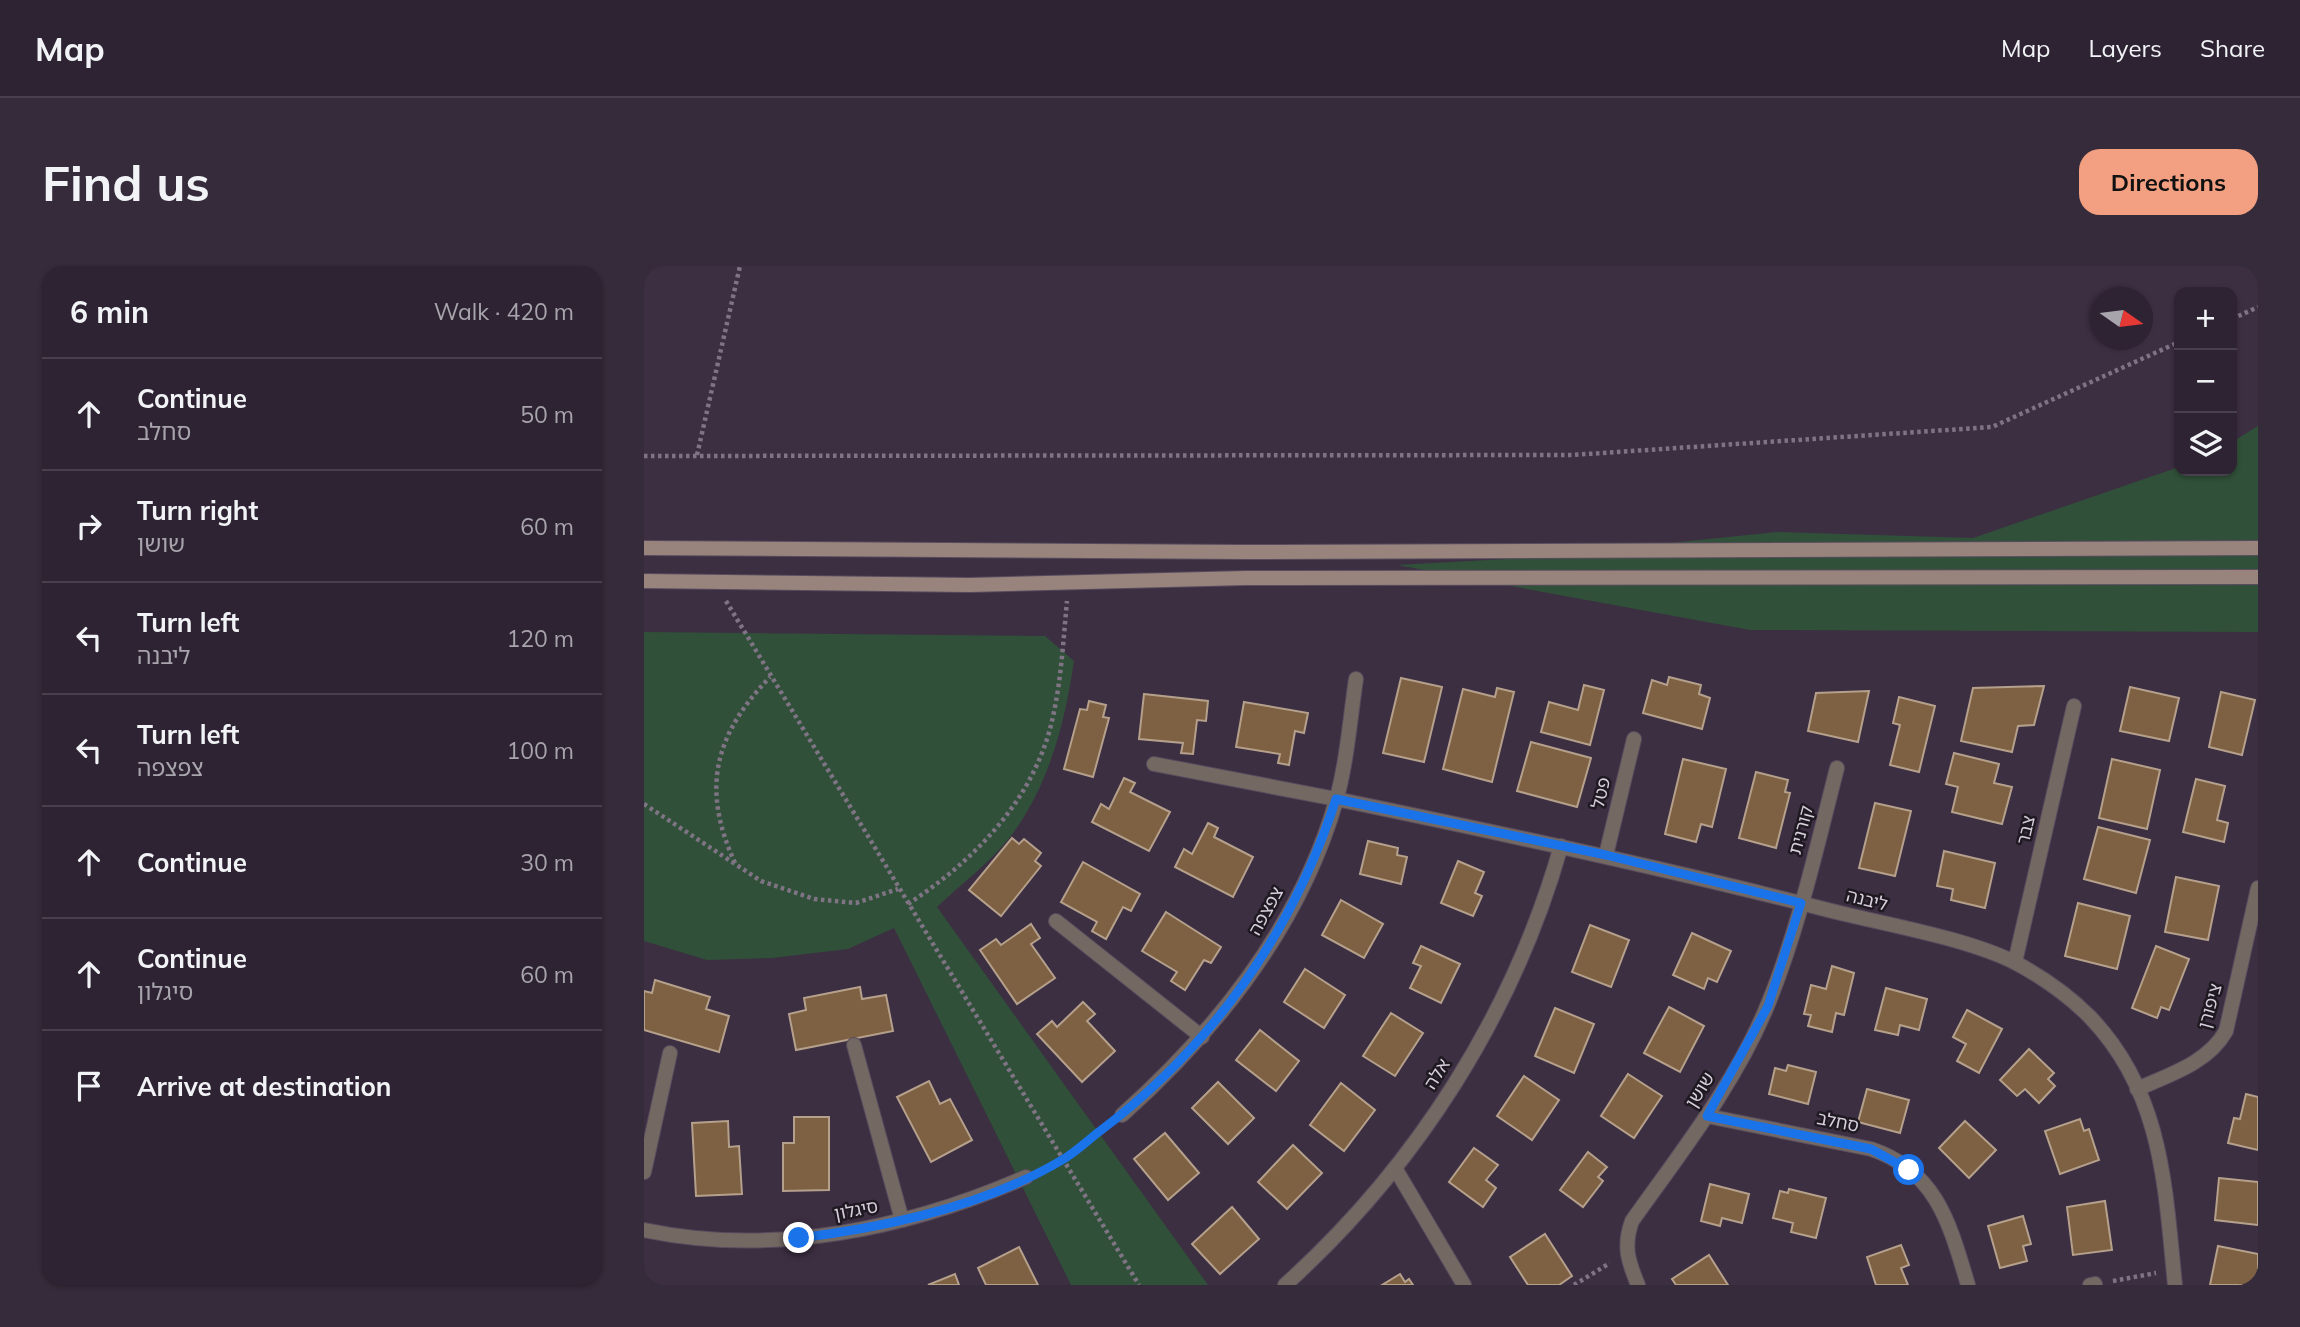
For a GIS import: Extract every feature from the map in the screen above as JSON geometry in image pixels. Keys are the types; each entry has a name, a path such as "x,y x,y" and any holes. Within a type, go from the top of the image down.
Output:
{"main road":[{"path":"644,548 1230,552 2258,548"},
{"path":"644,581 969,585 1246,578 2258,577"}],"street":[{"name":"צפצפה","path":"1122,1115 1163,1079 1202,1037 1255,970 1276,934 1315,860 1336,799 1356,679"},
{"name":"צבר","path":"2015,962 2074,706"},
{"name":"פטל","path":"1606,855 1634,739"},
{"name":"ליבנה","path":"1154,764 1606,855 1955,942 2015,962 2052,986 2089,1017 2112,1045 2137,1089 2161,1156 2175,1278"},
{"name":"קורנית","path":"1801,903 1838,768"},
{"name":"אלה","path":"1285,1285 1336,1236 1395,1168 1449,1093 1508,991 1546,897 1561,846"},
{"name":"ציפורן","path":"2137,1089 2201,1058 2218,1044 2225,1031 2258,888"},
{"name":"שושן","path":"1626,1254 1626,1239 1632,1221 1707,1116 1768,1006 1801,903"},
{"path":"1056,920 1202,1037"},
{"path":"854,1045 902,1220"},
{"path":"644,1172 670,1053"},
{"name":"סחלב","path":"1707,1116 1871,1149 1896,1160 1926,1186 1940,1203 1968,1285"},
{"path":"1395,1168 1464,1285"},
{"name":"סיגלון","path":"644,1230 696,1238 747,1241 852,1232 986,1194 1026,1177"},
{"path":"1626,1254 1638,1285"}],"path":[{"path":"697,455 740,266"},
{"path":"2237,317 2258,307"},
{"path":"644,456 1572,455 1992,427 2174,344"},
{"path":"715,582 1139,1285"},
{"path":"908,904 969,858 1006,819 1030,774 1050,730 1060,677 1068,583"},
{"path":"736,864 723,836 717,812 716,776 719,753 734,720 770,677"},
{"path":"644,804 761,881 814,899 856,902 898,889"},
{"path":"1026,1177 1063,1160 1122,1115"},
{"path":"1574,1285 1626,1254"},
{"path":"2093,1284 2175,1278"}],"green space":[{"path":"2258,426 2258,632 1750,630 1397,565 1524,558 1777,532 1973,538 2174,469 2174,476 2237,476 2237,439"},
{"path":"644,632 1045,636 1074,661 1060,730 1036,796 1011,836 937,907 1208,1285 1071,1285 894,928 848,949 772,958 707,960 644,941"}],"building":[{"path":"1669,677 1701,685 1699,694 1710,698 1702,729 1643,713 1652,680 1667,685"},
{"path":"1401,678 1442,687 1424,762 1383,753"},
{"path":"1584,685 1604,690 1590,745 1541,732 1549,702 1578,710"},
{"path":"2044,686 2034,725 2018,726 2012,752 1961,741 1973,688"},
{"path":"2130,687 2179,698 2169,741 2120,731"},
{"path":"1497,688 1514,692 1492,782 1443,769 1463,689 1495,697"},
{"path":"1869,691 1858,742 1808,731 1816,693"},
{"path":"2221,692 2255,700 2242,755 2209,747"},
{"path":"1144,694 1208,701 1206,721 1197,720 1193,754 1181,753 1183,743 1139,739"},
{"path":"1899,697 1935,706 1919,772 1890,765 1900,725 1893,723"},
{"path":"1089,701 1106,705 1103,717 1109,718 1093,777 1064,769 1080,709 1087,710"},
{"path":"1244,702 1308,713 1304,733 1295,731 1289,765 1278,763 1280,754 1236,747"},
{"path":"1531,742 1591,758 1577,807 1517,791"},
{"path":"1954,753 1999,764 1994,783 2012,787 2002,824 1952,812 1958,787 1946,784"},
{"path":"1683,759 1726,769 1712,827 1701,824 1696,842 1665,834"},
{"path":"2112,759 2160,770 2147,829 2099,818"},
{"path":"1756,772 1788,780 1785,792 1790,793 1776,848 1739,838"},
{"path":"1124,778 1135,783 1130,792 1170,812 1149,851 1092,822 1101,804 1109,809"},
{"path":"2196,779 2225,786 2217,820 2228,823 2224,842 2183,832"},
{"path":"1875,803 1911,811 1895,876 1859,868"},
{"path":"1208,823 1218,828 1214,837 1253,857 1233,897 1175,867 1184,849 1192,854"},
{"path":"2098,827 2150,840 2136,893 2084,879"},
{"path":"1012,838 1019,844 1024,839 1041,853 1035,861 1041,866 1001,916 969,890"},
{"path":"1368,841 1398,848 1397,855 1407,857 1401,884 1360,874"},
{"path":"1944,851 1995,863 1985,908 1951,900 1953,889 1937,886"},
{"path":"1458,861 1484,872 1475,893 1482,896 1473,916 1441,903"},
{"path":"1083,862 1140,894 1131,911 1123,907 1106,939 1092,931 1097,922 1061,902"},
{"path":"2176,877 2219,886 2208,940 2165,932"},
{"path":"1341,900 1383,924 1364,958 1322,935"},
{"path":"2078,903 2130,916 2117,969 2065,956"},
{"path":"1166,912 1221,947 1211,963 1204,960 1185,990 1171,981 1177,972 1142,951"},
{"path":"1031,924 1040,938 1031,944 1055,978 1017,1004 980,950 996,939 1001,945"},
{"path":"1590,925 1629,940 1611,987 1572,972"},
{"path":"1692,933 1731,951 1717,982 1708,978 1704,989 1673,975"},
{"path":"1421,946 1460,964 1441,1003 1410,988 1421,966 1413,963"},
{"path":"2156,946 2189,959 2169,1010 2161,1007 2157,1018 2132,1008"},
{"path":"1832,966 1854,973 1844,1015 1836,1013 1832,1032 1808,1026 1811,1015 1804,1014 1811,985 1826,989"},
{"path":"1305,969 1345,995 1324,1028 1284,1002"},
{"path":"655,980 710,997 706,1009 729,1016 719,1052 644,1030 644,991 652,993"},
{"path":"860,987 862,999 886,995 893,1031 796,1050 789,1014 806,1010 804,998"},
{"path":"1886,988 1927,999 1919,1030 1900,1025 1898,1035 1875,1030"},
{"path":"1083,1002 1095,1014 1087,1021 1115,1051 1082,1082 1037,1034 1052,1021 1057,1027"},
{"path":"1669,1007 1704,1026 1680,1072 1644,1053"},
{"path":"1555,1008 1594,1024 1574,1073 1535,1056"},
{"path":"1967,1010 2002,1029 1979,1073 1957,1061 1966,1044 1953,1037"},
{"path":"1391,1013 1423,1033 1395,1076 1363,1056"},
{"path":"1260,1030 1299,1061 1276,1091 1236,1060"},
{"path":"2029,1049 2054,1073 2048,1079 2055,1086 2039,1103 2025,1089 2017,1096 2000,1080"},
{"path":"1788,1065 1816,1072 1808,1104 1769,1094 1775,1068 1786,1071"},
{"path":"1628,1074 1662,1096 1634,1138 1601,1116"},
{"path":"1524,1076 1559,1100 1532,1140 1497,1116"},
{"path":"929,1081 940,1104 950,1099 972,1140 931,1162 897,1097"},
{"path":"1218,1082 1254,1118 1228,1144 1192,1108"},
{"path":"1341,1083 1375,1110 1344,1151 1310,1125"},
{"path":"1867,1089 1909,1100 1900,1133 1858,1122"},
{"path":"2246,1094 2258,1097 2258,1150 2228,1143 2234,1118 2240,1119"},
{"path":"794,1117 829,1117 829,1190 783,1191 783,1143 794,1143"},
{"path":"2080,1119 2084,1131 2089,1129 2099,1160 2060,1174 2045,1131"},
{"path":"728,1121 729,1147 739,1146 742,1194 696,1196 692,1123"},
{"path":"1965,1121 1996,1150 1969,1178 1939,1148"},
{"path":"1165,1133 1199,1173 1168,1200 1134,1159"},
{"path":"1293,1145 1322,1173 1287,1209 1258,1182"},
{"path":"1474,1148 1498,1165 1486,1180 1496,1188 1483,1207 1449,1182"},
{"path":"1588,1152 1607,1167 1598,1177 1603,1181 1583,1207 1560,1190"},
{"path":"2219,1178 2258,1182 2258,1225 2215,1220"},
{"path":"1710,1184 1749,1194 1742,1223 1722,1218 1720,1226 1701,1221"},
{"path":"1789,1189 1826,1198 1816,1238 1791,1232 1793,1223 1773,1218 1780,1191 1788,1193"},
{"path":"2105,1201 2112,1250 2073,1255 2067,1207"},
{"path":"1232,1207 1259,1239 1220,1274 1192,1244"},
{"path":"2023,1216 2031,1244 2023,1246 2027,1261 2000,1268 1988,1226"},
{"path":"1545,1234 1572,1276 1559,1285 1528,1285 1510,1257"},
{"path":"1901,1245 1909,1265 1901,1268 1908,1285 1876,1285 1867,1257"},
{"path":"2218,1246 2258,1254 2258,1285 2210,1285"},
{"path":"1019,1247 1038,1285 986,1285 978,1268"},
{"path":"1709,1255 1728,1285 1676,1285 1672,1279"},
{"path":"955,1274 959,1285 928,1285"},
{"path":"1400,1274 1405,1282 1409,1279 1413,1285 1382,1285"}],"route":[{"path":"799,1238 852,1232 986,1194 1063,1160 1122,1115 1163,1079 1202,1037 1255,970 1315,860 1336,799 1606,855 1801,903 1768,1006 1707,1116 1871,1149 1896,1160 1909,1170"}]}
